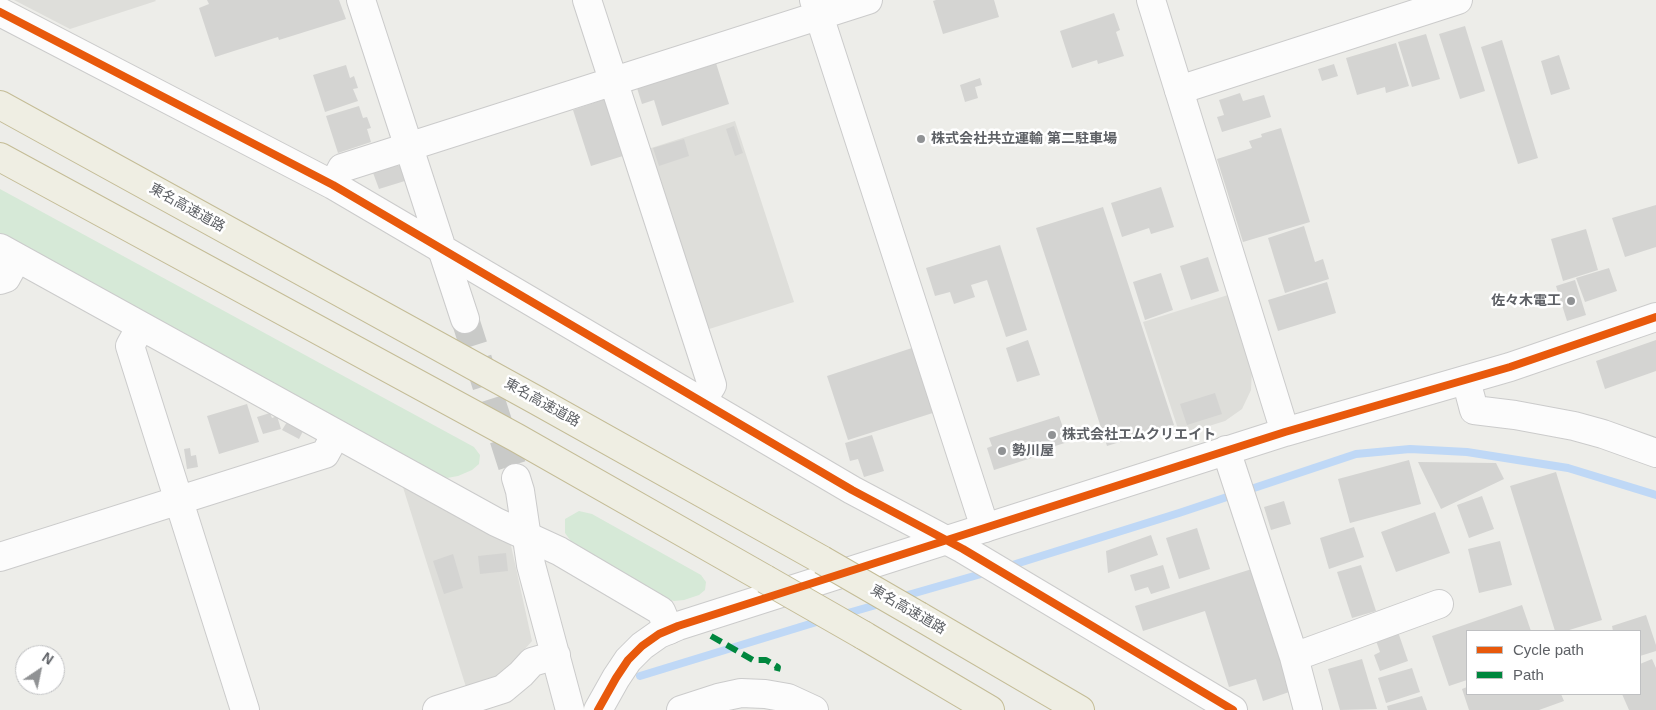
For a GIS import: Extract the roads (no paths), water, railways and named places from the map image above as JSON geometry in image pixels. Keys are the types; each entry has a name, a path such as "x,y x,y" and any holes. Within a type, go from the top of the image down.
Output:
{"highway":[{"name":"東名高速道路","path":"0,105 822,560 1080,710"},
{"path":"0,157 517,438 863,635 990,710"}],"street":[{"path":"362,0 465,319"},
{"path":"587,0 712,385 702,401"},
{"path":"333,185 342,168 613,81 816,8 868,0"},
{"path":"1151,0 1285,432"},
{"path":"1179,90 1458,0"},
{"path":"816,8 985,528"},
{"path":"0,12 333,185 852,490 1002,572 1233,710"},
{"path":"0,280 6,278 9,253 496,522 559,551 661,611 669,630"},
{"path":"598,710 628,660 642,646 659,634 669,630 954,545 985,528 1230,460 1285,432 1510,367 1656,317"},
{"path":"142,326 130,346 245,710"},
{"path":"1466,380 1474,410 1522,416 1574,426 1604,434 1656,453"},
{"path":"0,557 325,454 336,434"},
{"path":"1230,460 1294,657 1308,710"},
{"path":"516,478 520,491 531,565 570,710"},
{"path":"1294,657 1439,604"},
{"path":"437,710 503,689 532,662 556,655"},
{"path":"680,710 741,693 765,694 788,698 814,710"}],"waterway":[{"path":"1006,567 1179,513 1356,454 1410,449 1467,452 1568,468 1656,495"},
{"path":"901,597 988,572"},
{"path":"841,615 883,603"},
{"path":"640,676 823,620"}],"tunnel":[{"path":"465,319 516,478"}],"place":[{"name":"株式会社共立運輸 第二駐車場","path":"921,139"},
{"name":"佐々木電工","path":"1571,301"},
{"name":"株式会社エムクリエイト","path":"1052,435"},
{"name":"勢川屋","path":"1002,451"}]}
